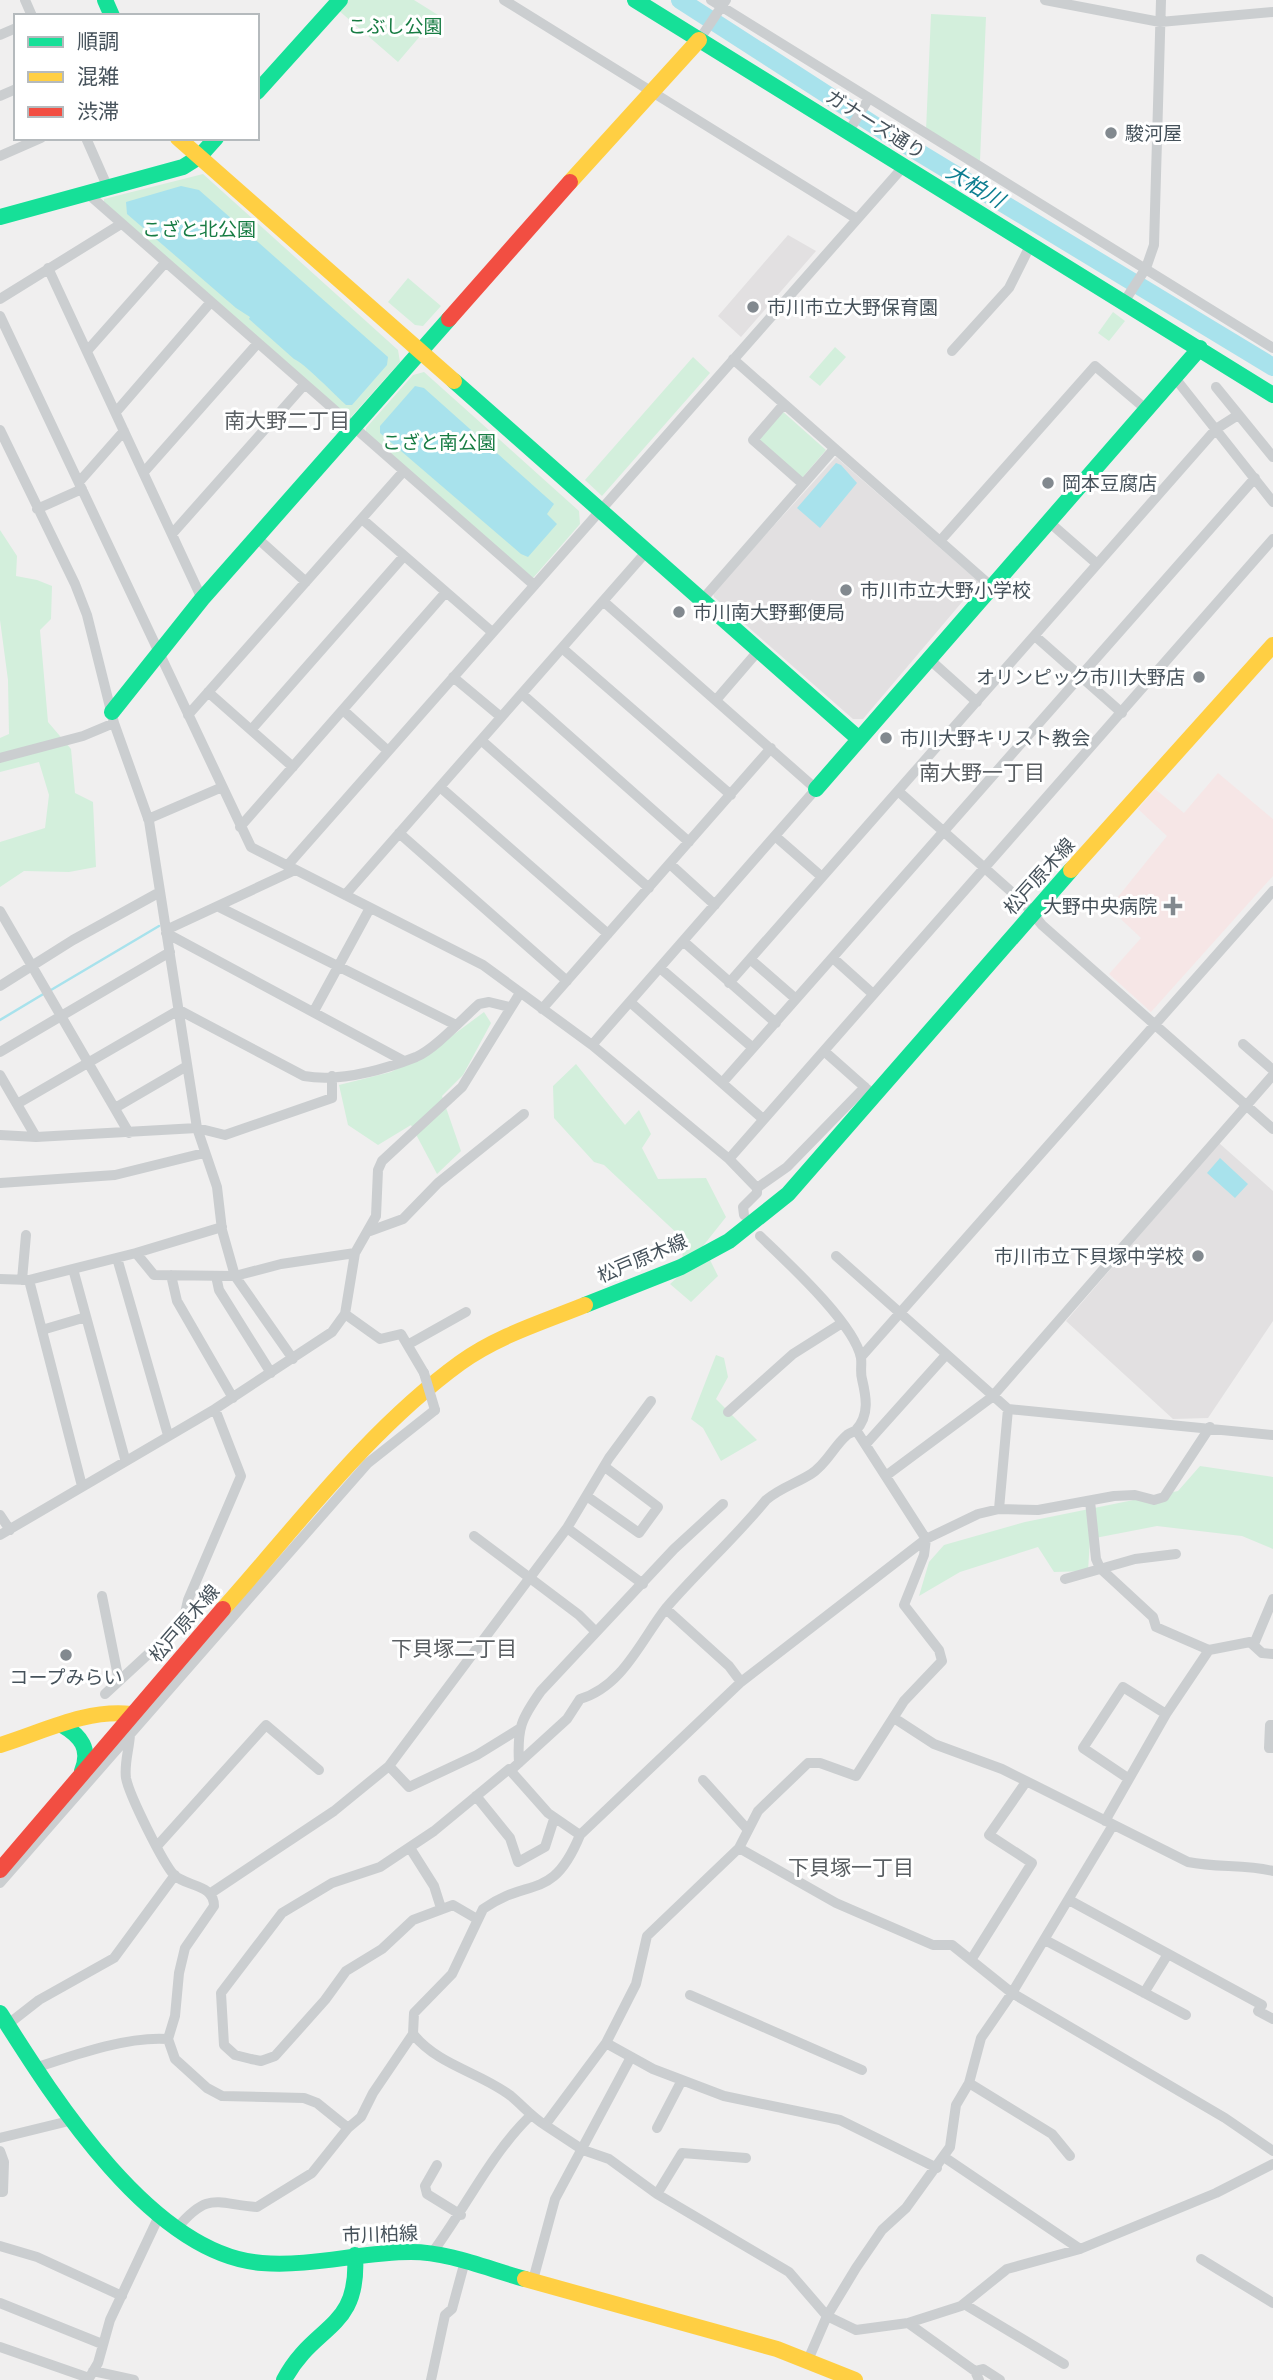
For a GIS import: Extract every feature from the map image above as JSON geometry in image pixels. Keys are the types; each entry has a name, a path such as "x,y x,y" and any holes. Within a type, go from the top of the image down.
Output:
{"street":[{"path":"259,90 340,0"},
{"path":"504,0 857,219"},
{"name":"ガナーズ通り","path":"635,0 1273,394"},
{"path":"711,0 724,3 869,98 1273,348"},
{"path":"1045,0 1160,22 1273,12"},
{"path":"1124,302 1146,268 1154,245 1161,0"},
{"path":"0,758 83,736 113,718 202,598 354,430 650,91 699,40 724,3"},
{"path":"849,131 869,98"},
{"path":"0,156 36,140"},
{"path":"87,140 108,188"},
{"path":"180,140 859,739"},
{"path":"0,217 183,167 199,157 214,140"},
{"path":"166,931 219,907 291,868 388,751 904,166"},
{"path":"87,193 402,473 534,585"},
{"path":"0,299 121,224"},
{"path":"953,352 1009,288 1031,244"},
{"path":"87,351 165,263"},
{"path":"48,268 202,598"},
{"path":"116,412 210,303"},
{"path":"0,316 220,788 251,847 483,965 592,1045 729,1158 757,1188"},
{"path":"144,472 257,344"},
{"path":"592,1045 1200,348"},
{"path":"733,359 992,587"},
{"path":"940,541 1095,366 1147,410"},
{"path":"1175,378 1273,502"},
{"path":"172,534 304,385"},
{"path":"1216,387 1273,457"},
{"path":"784,404 753,440 803,484"},
{"path":"729,982 1216,429 1238,415"},
{"path":"0,430 83,605 113,718 148,819 197,1128 217,1188 222,1227 235,1276 293,1359"},
{"path":"37,509 80,486 124,431"},
{"path":"702,600 834,449"},
{"path":"188,715 402,473"},
{"path":"722,1083 1255,478"},
{"path":"362,519 492,632"},
{"path":"1049,522 1097,564"},
{"path":"257,538 306,582"},
{"path":"729,1158 1273,539"},
{"path":"345,895 647,551"},
{"path":"251,730 404,556"},
{"path":"240,827 446,592"},
{"path":"603,601 816,789"},
{"path":"1035,636 1122,713"},
{"name":"松戸原木線","path":"0,1870 76,1783 131,1714 247,1591 393,1417 430,1386 505,1336 681,1267 729,1241 788,1194 870,1092 1273,645"},
{"path":"562,648 731,794"},
{"path":"716,700 758,650"},
{"path":"929,660 978,702"},
{"path":"453,677 501,717"},
{"path":"208,692 293,767"},
{"path":"522,694 689,842"},
{"path":"343,709 388,751"},
{"path":"481,740 649,888"},
{"path":"542,1009 771,748"},
{"path":"440,786 608,934"},
{"path":"148,819 220,788"},
{"path":"898,791 1273,1129"},
{"path":"399,833 567,981"},
{"path":"775,836 822,877"},
{"path":"670,864 715,905"},
{"path":"861,1357 1273,891"},
{"path":"0,986 160,892"},
{"path":"219,907 456,1025"},
{"path":"314,1011 370,908"},
{"path":"0,911 129,1133"},
{"path":"166,931 402,1060"},
{"path":"683,942 776,1023"},
{"path":"0,1052 170,952"},
{"path":"833,958 873,994"},
{"path":"750,959 796,999"},
{"path":"660,968 753,1048"},
{"path":"0,1515 5,1533 125,1459 233,1398 332,1332 345,1314 355,1253 370,1231 376,1216 378,1170 383,1161 462,1087 520,993"},
{"path":"178,1010 304,1076 332,1076 363,1074 418,1056 479,1004 489,1002 509,1007"},
{"path":"630,1002 763,1119"},
{"path":"18,1104 178,1010"},
{"path":"887,1475 992,1397 1273,1073 1242,1044"},
{"path":"744,1214 743,1207 757,1193 757,1188 787,1167 870,1092 824,1051"},
{"path":"115,1108 187,1066"},
{"path":"0,1075 36,1137"},
{"path":"0,1135 36,1137 197,1128 226,1135 331,1098 332,1076"},
{"path":"370,1231 404,1219 438,1183 524,1114"},
{"path":"0,1183 115,1175 204,1153"},
{"path":"0,1279 26,1280 73,1269 222,1227"},
{"path":"26,1234 26,1280 42,1330 82,1486"},
{"path":"477,1919 453,1905 413,1920 382,1949 346,1971 325,2000 275,2056 261,2061 251,2059 235,2055 224,2045 221,1993 282,1913 332,1883 380,1867 410,1848 515,1767 567,1718 580,1699 597,1690 630,1661 666,1609 766,1500 781,1487 801,1480 821,1466 847,1435 856,1430 866,1406 861,1357 842,1323 760,1236"},
{"path":"136,1253 154,1275 235,1276 281,1264 355,1253"},
{"path":"836,1256 945,1356 1008,1409 1273,1435"},
{"path":"117,1258 168,1436"},
{"path":"73,1269 125,1459"},
{"path":"171,1275 177,1301 233,1398"},
{"path":"216,1276 219,1290 271,1373"},
{"path":"409,1344 466,1312"},
{"path":"0,1883 130,1735 247,1591 368,1463 435,1410 424,1373 401,1334 380,1339 345,1314"},
{"path":"42,1330 86,1317"},
{"path":"728,1412 793,1354 842,1323"},
{"path":"866,1444 945,1356"},
{"path":"211,1893 334,1811 389,1766 531,1579 650,1401"},
{"path":"105,1694 183,1622 188,1600 241,1476 215,1409"},
{"path":"999,1509 1008,1409"},
{"path":"178,2227 198,2206 210,2200 257,2207 312,2172 348,2128 361,2117 373,2093 413,2034 414,2012 453,1974 477,1919 492,1903 533,1889 559,1874 570,1859 580,1835 741,1682 926,1539 978,1514 999,1509 1038,1510 1135,1495 1154,1500 1164,1497 1210,1427"},
{"path":"545,2125 606,2043 636,1984 647,1936 739,1848 758,1811 808,1763 820,1763 856,1776 904,1701 942,1661 939,1650 904,1605 924,1555 926,1539 856,1430"},
{"path":"588,1497 639,1533 658,1507 605,1467"},
{"path":"1090,1501 1096,1559 1101,1569 1153,1617 1156,1627 1209,1650 1250,1642 1262,1653 1273,1654"},
{"path":"580,1835 554,1819 515,1767 522,1717 541,1691 674,1549 723,1504"},
{"path":"567,1528 643,1584"},
{"path":"474,1536 596,1632"},
{"path":"1065,1579 1135,1559 1176,1555"},
{"path":"102,1596 119,1681"},
{"path":"1254,1644 1273,1599"},
{"path":"666,1609 700,1638 741,1682"},
{"path":"808,2360 827,2316 882,2230 906,2208 950,2147 956,2105 969,2083 981,2038 1069,1900 1129,1779 1166,1714 1209,1650"},
{"path":"1129,1779 1083,1748 1123,1687 1166,1714"},
{"path":"0,1745 94,1714 116,1711 131,1714"},
{"path":"894,1718 934,1744 974,1756 1188,1862 1214,1868 1247,1865 1273,1871"},
{"path":"62,1725 82,1739 86,1747 84,1767 76,1783"},
{"path":"158,1845 266,1725 319,1770"},
{"path":"1273,1725 1269,1748 1273,1748"},
{"path":"389,1766 410,1787 477,1755 519,1729"},
{"path":"130,1735 126,1780 133,1805 174,1875 211,1893"},
{"path":"703,1780 748,1830"},
{"path":"971,1960 1032,1863 989,1835 1026,1782"},
{"path":"476,1796 510,1838 519,1862 545,1847 554,1819"},
{"path":"410,1848 434,1886 440,1908"},
{"path":"739,1848 836,1903 933,1945 952,1945 1012,1993 1213,2110 1273,2151"},
{"path":"4,2019 114,1958 174,1875"},
{"path":"211,1893 214,1906 185,1948 178,1973 175,2017 168,2039 175,2059 215,2093 304,2098 317,2103 348,2128"},
{"path":"1069,1900 1262,2005 1258,2011 1273,2019"},
{"path":"1045,1940 1186,2015"},
{"path":"1144,1993 1168,1954"},
{"path":"690,1995 862,2070"},
{"name":"市川柏線","path":"4,2019 69,2121 118,2179 178,2227 223,2252 259,2263 385,2252 432,2253 808,2360 855,2380"},
{"path":"413,2034 438,2058 512,2097 530,2116 583,2150 609,2160 657,2194 789,2272 827,2316 856,2330 908,2323 964,2304 1007,2269 1080,2249 1216,2193 1273,2164"},
{"path":"35,2068 141,2039 168,2039"},
{"path":"606,2043 682,2080 724,2096 840,2120 937,2168"},
{"path":"533,2280 555,2199 631,2057"},
{"path":"657,2128 682,2080"},
{"path":"969,2083 1052,2134 1070,2156"},
{"path":"432,2253 460,2216 491,2165 530,2116"},
{"path":"0,2138 69,2121"},
{"path":"0,2151 5,2178 3,2192 0,2192"},
{"path":"657,2194 682,2153 746,2158"},
{"path":"944,2157 1080,2249"},
{"path":"438,2165 425,2186 427,2194 460,2216"},
{"path":"90,2376 122,2296 160,2214"},
{"path":"0,2246 37,2257 122,2296"},
{"path":"284,2380 298,2357 353,2301 359,2282 355,2255"},
{"path":"1200,2259 1273,2303"},
{"path":"430,2380 445,2315 452,2309 465,2261"},
{"path":"0,2303 102,2344"},
{"path":"964,2304 1064,2364"},
{"path":"908,2323 977,2375 983,2369 1000,2380"},
{"path":"0,2347 90,2376 134,2380"}],"shaded area":[{"path":"788,235 816,251 741,337 718,316"},
{"name":"市川市立大野小学校","path":"836,457 979,582 863,719 853,719 714,597 713,593"},
{"path":"1218,773 1273,819 1273,876 1151,1012 1109,974 1141,938 1109,908 1167,836 1138,809 1155,789 1184,813"},
{"name":"市川市立下貝塚中学校","path":"1219,1143 1273,1191 1273,1321 1208,1418 1173,1419 1066,1321"}],"green space":[{"name":"こぶし公園","path":"346,0 414,0 438,15 398,62 337,9"},
{"path":"931,14 986,17 980,161 926,131"},
{"name":"こざと北公園","path":"203,174 398,350 400,362 351,417 347,417 104,203 104,199"},
{"path":"408,278 441,306 423,326 415,325 388,302"},
{"path":"1113,312 1125,321 1109,341 1098,333"},
{"path":"835,347 846,357 820,386 809,377"},
{"path":"693,357 710,373 602,496 585,480"},
{"name":"こざと南公園","path":"424,372 579,511 580,524 533,578 366,434 366,428 413,375"},
{"path":"781,410 826,450 802,478 757,438"},
{"path":"0,530 17,556 16,576 52,586 51,619 40,630 48,722 71,749 75,793 93,802 96,867 69,872 24,871 0,887 0,842 45,828 49,795 39,762 0,772 0,738 9,734 8,680 0,620"},
{"path":"484,1012 491,1023 463,1075 442,1096 461,1151 437,1174 411,1125 378,1145 348,1125 339,1085 391,1072 433,1050"},
{"path":"576,1064 625,1125 639,1110 651,1134 642,1148 658,1179 706,1178 726,1217 703,1246 718,1276 691,1302 670,1284 683,1272 682,1238 604,1165 594,1162 554,1118 553,1086"},
{"path":"716,1355 724,1358 728,1377 716,1399 757,1440 721,1461 703,1428 691,1419"},
{"path":"1200,1466 1273,1477 1273,1549 1242,1536 1157,1526 1090,1539 1088,1571 1054,1572 1038,1547 960,1572 919,1596 929,1562 944,1545 1025,1522 1178,1491"}],"water":[{"name":"こざと北公園","path":"181,186 199,190 388,357 387,365 352,405 346,405 312,372 249,319 250,317 127,214 126,202"},
{"name":"こざと南公園","path":"415,386 424,388 554,504 547,514 557,524 528,557 521,554 380,433 380,426"},
{"path":"836,463 857,483 820,528 797,508"},
{"path":"1220,1158 1248,1184 1235,1198 1207,1173"}],"waterway":[{"name":"大柏川","path":"680,0 885,132 1273,367"},
{"path":"51,990 159,926"},
{"path":"0,1020 45,993"}],"traffic: fast":[{"path":"105,0 111,14"},
{"path":"259,90 340,0"},
{"path":"635,0 1273,395"},
{"path":"0,217 183,167 199,157 214,140"},
{"path":"112,712 202,599 449,319"},
{"path":"816,789 1200,348"},
{"path":"454,381 859,739"},
{"path":"585,1305 681,1267 729,1241 788,1194 1071,870"},
{"path":"62,1725 79,1739 85,1750 82,1771"},
{"path":"0,2013 77,2127 110,2166 145,2203 182,2232 221,2253 262,2263 281,2264 392,2253 425,2253 454,2258 525,2279"},
{"path":"284,2380 308,2347 343,2313 355,2280 355,2255"}],"traffic: slow":[{"path":"570,182 699,40"},
{"path":"180,140 454,381"},
{"path":"1071,870 1273,645"},
{"path":"223,1609 364,1448 426,1389 489,1345 585,1305"},
{"path":"0,1745 81,1718 114,1713 131,1714"},
{"path":"525,2279 777,2349 855,2380"}],"traffic: jam":[{"path":"449,319 570,182"},
{"path":"0,1870 223,1609"}],"place":[{"name":"駿河屋","path":"1111,133"},
{"name":"市川市立大野保育園","path":"753,307"},
{"name":"岡本豆腐店","path":"1048,483"},
{"name":"市川市立大野小学校","path":"846,590"},
{"name":"市川南大野郵便局","path":"679,612"},
{"name":"オリンピック市川大野店","path":"1199,677"},
{"name":"市川大野キリスト教会","path":"886,738"},
{"name":"大野中央病院","path":"1173,906"},
{"name":"市川市立下貝塚中学校","path":"1198,1256"},
{"name":"コープみらい","path":"66,1655"}],"district":[{"name":"南大野二丁目","path":"287,421"},
{"name":"南大野一丁目","path":"982,773"},
{"name":"下貝塚二丁目","path":"454,1649"},
{"name":"下貝塚一丁目","path":"851,1868"}]}
